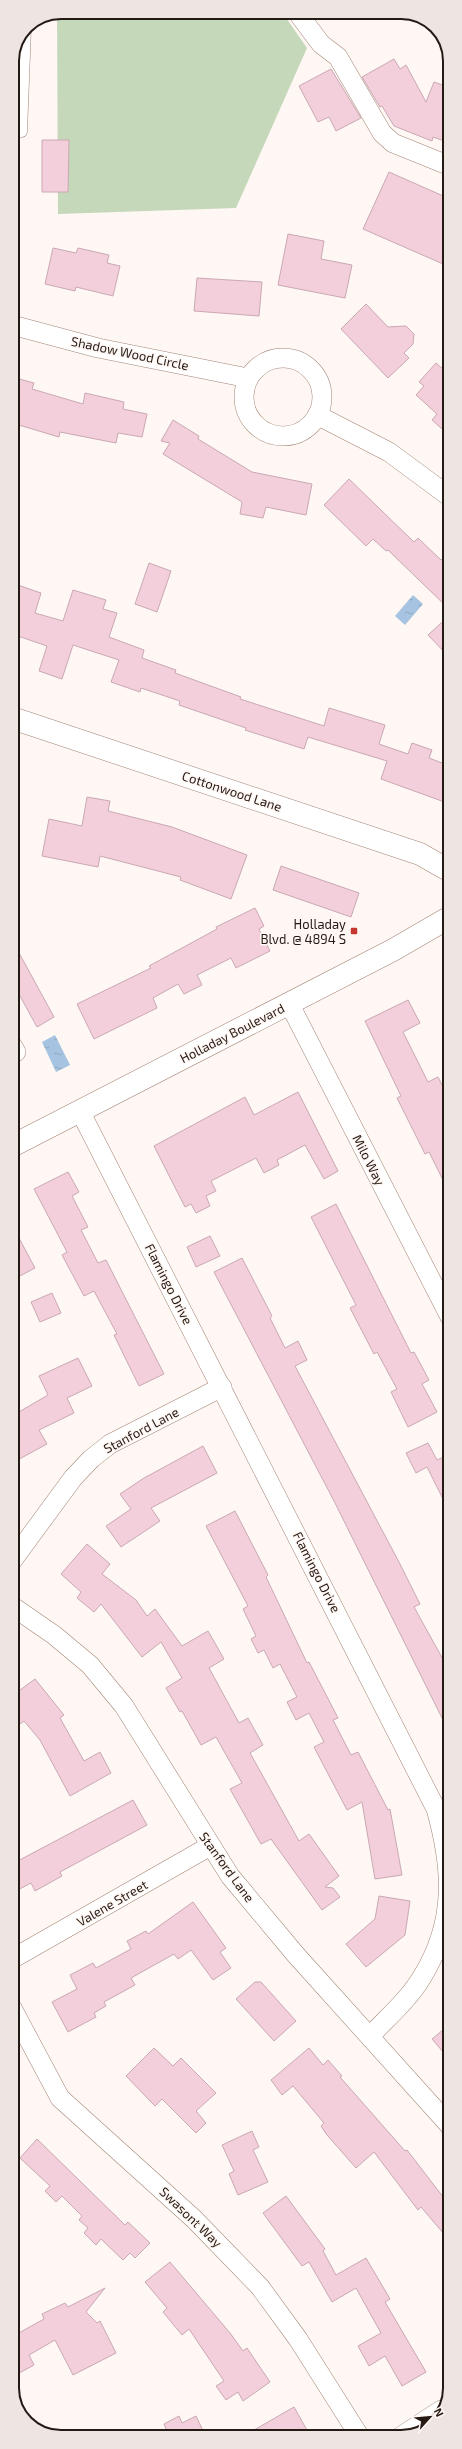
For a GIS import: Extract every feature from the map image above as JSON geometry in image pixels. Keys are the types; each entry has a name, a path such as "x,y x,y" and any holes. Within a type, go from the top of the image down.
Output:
{"main road":[{"name":"Cottonwood Lane","path":"19,720 420,854 443,867"},
{"name":"Holladay Boulevard","path":"19,1142 393,950 443,921"}],"street":[{"path":"302,19 317,40 338,57 382,133 393,143 443,163"},
{"name":"Shadow Wood Circle","path":"19,327 98,348 248,378"},
{"path":"287,358 301,362 313,372 320,386 322,401 317,415 308,427 294,434 279,436 264,431 253,422 245,408 244,393 248,378 258,366 272,359 287,358"},
{"path":"317,415 389,452 443,492"},
{"name":"Milo Way","path":"289,1003 443,1303"},
{"name":"Flamingo Drive","path":"80,1111 413,1761 436,1809 443,1835"},
{"name":"Stanford Lane","path":"19,1551 73,1478 91,1459 110,1444 222,1387"},
{"name":"Stanford Lane","path":"19,1611 54,1635 90,1665 124,1706 230,1876 296,1955 443,2118"},
{"name":"Valene Street","path":"19,1956 210,1846"},
{"name":"Flamingo Drive","path":"370,2036 404,2000 422,1978 435,1953 443,1924"},
{"name":"Swasont Way","path":"19,2022 52,2086 64,2104 159,2186 217,2242 260,2287 294,2333 356,2430"},
{"path":"412,2428 432,2416"}],"lane":[{"path":"19,132 22,132 26,39"}],"green space":[{"path":"57,19 287,19 307,48 236,208 58,214"}],"water":[{"path":"413,595 423,604 405,625 395,616"},
{"path":"55,1035 70,1065 56,1072 42,1042"}],"building":[{"path":"394,59 400,69 406,65 426,102 434,82 443,85 443,141 433,137 432,141 394,126 382,106 380,107 362,77"},
{"path":"331,69 361,118 336,131 329,117 318,122 299,86"},
{"path":"42,140 69,140 68,192 42,192"},
{"path":"389,172 443,196 443,264 363,229"},
{"path":"288,234 324,241 321,259 352,265 345,298 278,285"},
{"path":"53,248 76,253 78,248 109,255 107,263 120,266 113,296 76,287 75,291 45,284"},
{"path":"197,278 262,282 259,316 194,311"},
{"path":"366,304 388,327 406,326 414,334 413,344 404,353 409,358 388,378 341,329"},
{"path":"436,363 443,369 443,430 432,420 437,414 416,395 424,386 419,382"},
{"path":"19,379 34,383 32,389 83,404 85,393 124,402 123,409 147,414 142,437 118,433 116,443 60,432 59,437 19,425"},
{"path":"173,420 199,436 198,439 252,472 312,484 306,515 266,507 263,518 240,514 242,502 163,454 170,443 161,441"},
{"path":"349,479 414,542 418,538 441,560 443,558 443,603 388,550 386,551 373,539 366,546 324,505"},
{"path":"149,563 171,571 157,612 135,604"},
{"path":"19,585 41,593 35,613 63,621 73,590 106,600 103,609 117,613 109,637 144,650 142,658 176,670 175,673 241,697 240,699 324,726 329,708 385,725 379,744 408,754 412,743 432,750 429,758 443,763 443,801 381,779 387,761 308,737 304,749 245,730 246,728 179,705 180,701 141,688 140,692 111,682 119,660 73,645 62,679 39,671 47,646 19,636"},
{"path":"443,621 443,651 428,635"},
{"path":"87,797 110,801 108,811 172,827 247,855 231,899 180,880 181,877 100,856 98,867 42,856 49,819 82,826"},
{"path":"281,866 359,893 351,917 273,890"},
{"path":"255,908 264,926 259,929 270,951 236,968 231,958 197,975 202,985 184,994 178,984 153,998 157,1008 94,1039 77,1004 151,968 149,966 217,929 216,927"},
{"path":"19,953 54,1017 37,1027 20,996"},
{"path":"408,1000 420,1023 403,1032 428,1082 438,1077 443,1087 443,1180 429,1152 425,1154 397,1098 401,1096 365,1021"},
{"path":"298,1092 338,1171 324,1179 305,1145 277,1160 279,1165 264,1173 256,1158 211,1181 216,1191 206,1196 210,1206 196,1213 191,1204 185,1207 154,1146 245,1097 254,1115"},
{"path":"68,1172 79,1192 72,1196 88,1227 81,1230 98,1263 106,1260 164,1374 139,1386 114,1335 117,1334 94,1291 84,1296 62,1255 67,1252 34,1189"},
{"path":"336,1204 411,1353 414,1352 429,1380 422,1384 437,1412 408,1427 391,1392 397,1389 377,1352 374,1354 350,1308 356,1305 311,1217"},
{"path":"210,1236 220,1256 196,1267 187,1247"},
{"path":"19,1238 35,1268 19,1276"},
{"path":"242,1258 272,1316 270,1318 285,1348 298,1341 307,1360 295,1366 400,1564 420,1604 414,1607 443,1659 443,1720 334,1501 214,1272"},
{"path":"52,1293 61,1313 40,1322 31,1302"},
{"path":"78,1358 92,1386 67,1398 74,1413 39,1430 47,1444 19,1459 19,1412 48,1395 39,1376"},
{"path":"428,1443 437,1460 443,1457 443,1499 427,1467 416,1473 406,1453"},
{"path":"203,1446 217,1473 151,1508 160,1521 121,1547 106,1526 131,1509 120,1494 144,1478"},
{"path":"235,1511 268,1575 266,1577 307,1663 309,1662 338,1718 333,1720 351,1755 358,1752 388,1810 390,1809 402,1875 375,1879 362,1802 347,1810 314,1747 324,1742 309,1713 296,1720 287,1702 297,1697 280,1664 273,1668 264,1650 258,1653 251,1639 256,1636 243,1609 248,1606 206,1526"},
{"path":"87,1544 110,1564 102,1574 136,1600 147,1616 155,1609 182,1646 208,1631 224,1659 209,1668 239,1723 248,1718 263,1745 250,1753 299,1841 309,1834 339,1876 325,1887 333,1888 340,1897 322,1910 271,1839 261,1844 230,1789 242,1783 216,1737 201,1745 182,1711 180,1712 166,1688 182,1678 161,1642 142,1657 101,1604 94,1612 77,1598 81,1592 61,1574"},
{"path":"35,1679 64,1715 60,1718 84,1761 100,1752 111,1773 70,1796 40,1740 24,1721 19,1725 19,1691"},
{"path":"133,1800 147,1825 60,1872 62,1876 35,1891 31,1883 19,1889 19,1860"},
{"path":"379,1896 410,1901 405,1935 366,1967 346,1944 375,1919"},
{"path":"193,1902 226,1948 220,1952 231,1968 213,1980 191,1950 178,1959 174,1954 131,1978 135,1985 104,2002 106,2006 94,2013 96,2017 68,2032 52,2002 77,1989 70,1975 93,1963 96,1968 131,1949 127,1941 146,1931 148,1934"},
{"path":"255,1982 261,1982 296,2021 274,2041 236,1999"},
{"path":"443,2030 443,2052 432,2039"},
{"path":"154,2048 173,2066 181,2058 216,2093 196,2111 206,2123 196,2133 162,2099 155,2106 126,2076"},
{"path":"309,2048 323,2065 328,2060 342,2076 340,2077 405,2151 407,2150 443,2197 443,2233 421,2207 418,2210 374,2152 356,2168 327,2135 321,2126 324,2123 293,2086 282,2095 271,2080"},
{"path":"252,2131 259,2147 253,2150 268,2182 238,2195 229,2174 234,2171 222,2145"},
{"path":"37,2139 125,2225 128,2222 150,2243 135,2258 130,2253 123,2260 101,2239 96,2245 84,2233 88,2228 79,2220 82,2216 62,2196 56,2202 45,2191 50,2186 20,2158"},
{"path":"286,2196 325,2249 323,2251 336,2275 366,2258 390,2299 385,2302 426,2372 402,2386 385,2356 369,2366 358,2346 381,2333 356,2288 332,2302 309,2262 302,2266 263,2213"},
{"path":"170,2262 230,2333 243,2351 247,2348 270,2382 243,2401 238,2392 226,2400 216,2386 224,2381 189,2329 182,2335 163,2312 167,2308 145,2282"},
{"path":"105,2288 86,2312 97,2323 100,2321 116,2353 73,2375 55,2340 29,2355 34,2365 19,2373 19,2333 44,2319 42,2314 65,2303 68,2307"},
{"path":"294,2407 307,2430 254,2430"},
{"path":"179,2416 182,2423 196,2416 203,2430 167,2430 164,2424"}],"place":[{"name":"Holladay Blvd. @ 4894 S","path":"354,931"}]}
